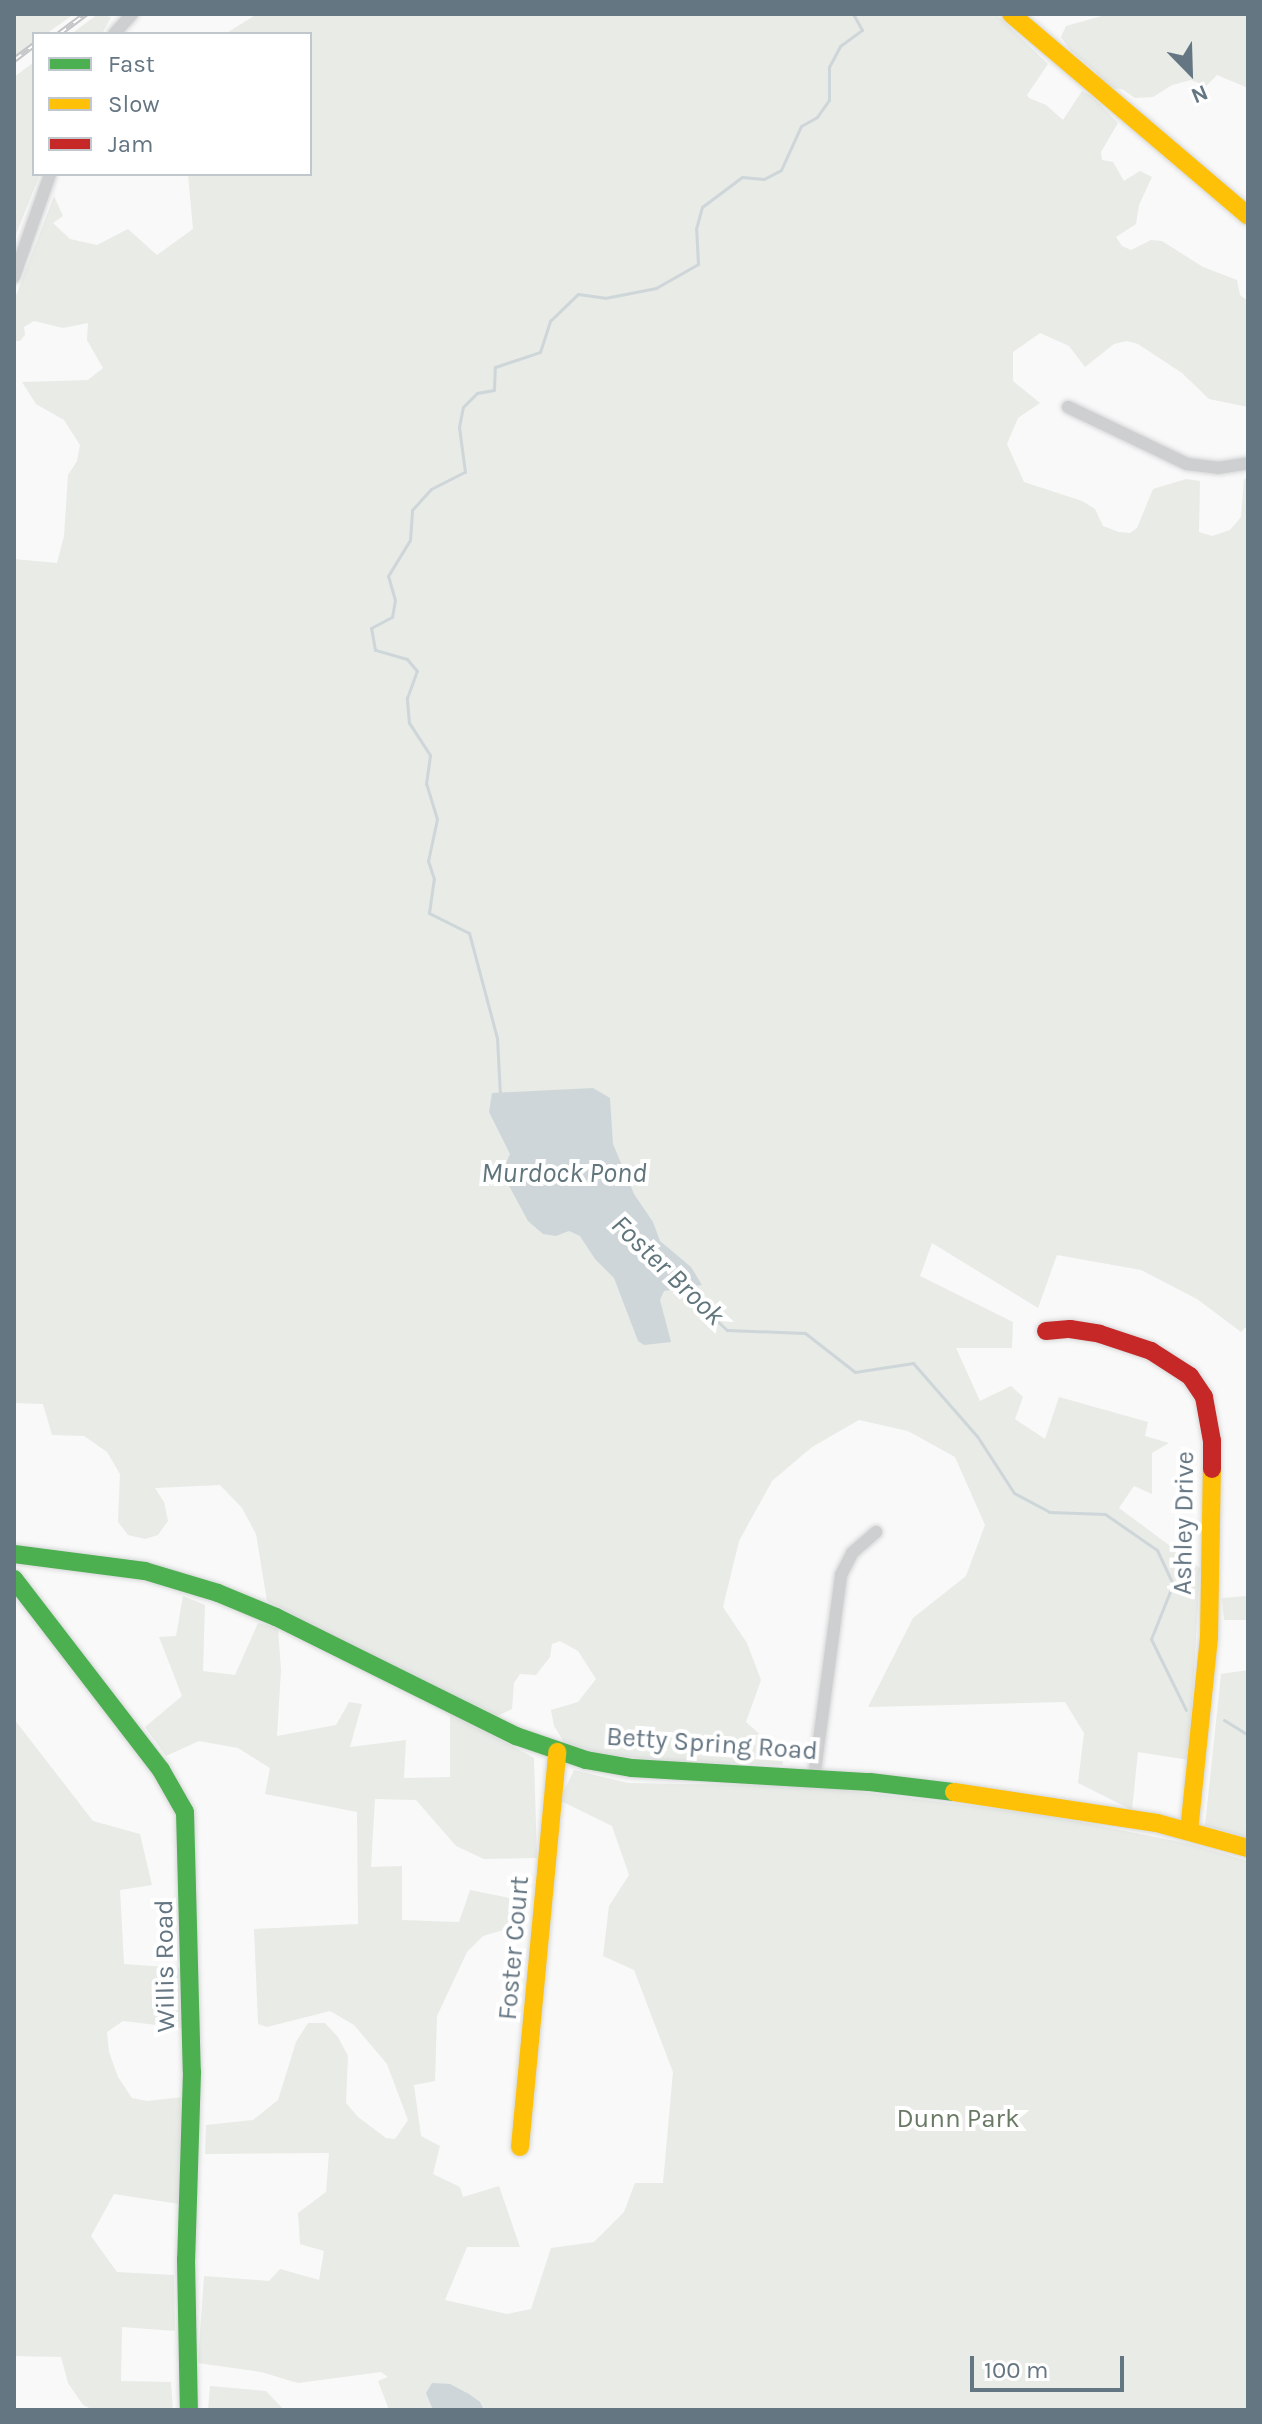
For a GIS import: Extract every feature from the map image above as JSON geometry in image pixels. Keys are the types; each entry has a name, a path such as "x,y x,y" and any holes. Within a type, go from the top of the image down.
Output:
{"street":[{"path":"116,32 132,14"},
{"path":"1011,14 1248,216"},
{"path":"14,277 49,176"},
{"path":"1068,407 1187,464 1218,468 1248,463"},
{"name":"Ashley Drive","path":"1046,1331 1070,1329 1100,1334 1156,1353 1190,1376 1204,1397 1212,1441 1209,1636 1189,1831"},
{"path":"814,1778 841,1575 852,1553 876,1532"},
{"name":"Betty Spring Road","path":"14,1554 145,1571 218,1593 285,1621 502,1730 557,1752 632,1768 814,1778 1059,1805 1189,1831 1248,1848"},
{"name":"Willis Road","path":"14,1579 168,1780 185,1812 192,2059 186,2260 189,2410"},
{"name":"Foster Court","path":"520,2147 557,1752"}],"green space":[{"path":"14,14 74,14 49,32 32,32 32,44 14,58"},
{"path":"98,14 111,17 103,32 74,32"},
{"path":"257,14 996,14 1048,64 1027,95 1029,98 1046,105 1063,120 1082,91 1093,97 1118,123 1101,152 1102,160 1113,162 1124,181 1140,171 1152,177 1139,205 1136,224 1116,237 1122,246 1131,250 1151,240 1162,241 1203,267 1237,280 1240,295 1248,301 1248,407 1209,399 1182,373 1138,344 1127,341 1114,344 1085,367 1069,346 1040,333 1013,352 1013,381 1040,403 1018,418 1007,444 1024,482 1082,501 1095,509 1103,526 1119,532 1130,533 1137,528 1153,489 1186,479 1200,481 1199,532 1212,536 1230,530 1241,517 1244,479 1248,478 1248,1325 1241,1332 1197,1299 1141,1270 1057,1255 1038,1308 932,1243 920,1276 1013,1322 1012,1348 956,1348 980,1401 1011,1386 1023,1397 1015,1419 1045,1439 1059,1397 1148,1422 1145,1436 1169,1443 1152,1453 1152,1494 1134,1486 1119,1508 1200,1568 1189,1760 1138,1752 1132,1810 1078,1783 1084,1733 1065,1702 868,1707 913,1618 966,1576 985,1525 955,1457 908,1431 859,1420 812,1447 772,1481 739,1541 723,1607 747,1643 761,1680 746,1722 763,1737 781,1744 783,1765 678,1762 570,1752 554,1726 551,1710 578,1702 596,1679 578,1651 560,1641 552,1644 550,1657 536,1675 520,1674 514,1683 512,1709 491,1719 267,1601 256,1534 242,1508 220,1485 155,1488 164,1502 168,1521 158,1535 145,1539 128,1535 118,1522 120,1474 107,1452 84,1436 52,1435 43,1404 14,1403 14,559 57,563 64,536 68,475 77,461 80,445 64,420 36,404 22,382 88,380 103,368 87,340 88,323 63,328 34,321 24,327 25,335 20,341 14,341 14,301 54,196 63,216 53,223 70,239 97,245 128,229 157,255 193,229 188,176 312,176 312,32 228,32"},
{"path":"1109,14 1248,14 1248,88 1217,75 1206,86 1191,80 1172,85 1153,97 1135,98 1122,89 1107,88 1095,71 1070,50 1061,37 1066,26"},
{"path":"32,64 32,176 39,176 14,239 14,77"},
{"name":"Dunn Park","path":"183,1596 205,1605 203,1671 235,1675 258,1623 278,1628 281,1670 277,1736 336,1725 349,1702 362,1704 350,1747 406,1740 404,1778 450,1777 450,1712 534,1758 537,1858 484,1859 456,1846 416,1800 375,1799 371,1867 402,1866 402,1920 459,1922 470,1890 520,1900 524,1924 483,1936 467,1952 437,2016 435,2081 414,2085 421,2136 440,2146 433,2174 460,2187 463,2197 499,2186 520,2247 467,2247 445,2300 507,2314 531,2309 551,2248 594,2242 624,2212 635,2183 663,2183 673,2072 634,1970 603,1956 609,1906 629,1875 612,1826 559,1800 574,1770 628,1783 812,1786 1051,1816 1190,1844 1248,1861 1248,2410 389,2410 378,2381 388,2377 381,2372 298,2383 261,2372 198,2363 204,2276 269,2281 280,2269 319,2280 324,2251 300,2244 298,2213 326,2192 329,2153 205,2154 206,2125 253,2120 278,2100 296,2042 308,2023 325,2023 338,2037 348,2056 346,2103 358,2117 386,2138 395,2139 408,2120 387,2064 354,2025 330,2011 267,2027 258,2024 254,1929 358,1924 357,1812 265,1794 270,1768 238,1748 199,1741 166,1756 145,1727 182,1696 159,1637 176,1636"},
{"path":"1248,1596 1248,1620 1224,1620 1222,1598"},
{"path":"1248,1670 1248,1838 1205,1826 1221,1674"},
{"path":"14,1719 93,1821 140,1834 152,1885 120,1890 124,1964 181,1968 182,2028 123,2021 107,2032 109,2052 118,2077 132,2098 147,2101 183,2097 179,2204 114,2194 91,2236 117,2272 174,2275 175,2331 122,2327 121,2381 171,2382 173,2410 94,2410 83,2405 68,2383 61,2357 14,2356"},
{"path":"210,2386 266,2391 284,2410 208,2410"}],"water":[{"name":"Murdock Pond","path":"593,1088 610,1098 613,1144 634,1194 653,1222 660,1241 691,1267 702,1285 664,1291 660,1300 671,1342 644,1345 638,1341 614,1278 595,1259 580,1236 569,1231 556,1236 543,1234 528,1221 502,1173 510,1154 489,1112 492,1093"},
{"path":"432,2383 450,2384 480,2402 484,2410 433,2410 426,2393"}],"waterway":[{"name":"Foster Brook","path":"500,1095 497,1038 469,933 429,913 434,879 428,861 437,819 426,784 430,755 409,723 407,698 417,671 407,659 375,650 371,628 392,617 395,600 388,576 410,540 412,510 431,489 465,472 459,427 463,407 477,393 494,390 495,367 540,352 550,321 578,294 605,298 656,288 698,264 696,229 702,207 742,177 764,179 781,170 801,126 817,117 829,100 829,67 840,46 862,30 853,14"},
{"name":"Foster Brook","path":"680,1287 727,1330 805,1333 855,1372 913,1363 977,1436 1014,1493 1049,1512 1105,1514 1157,1550 1173,1584 1151,1639 1186,1710"},
{"name":"Foster Brook","path":"1224,1720 1248,1735"}],"railway":[{"path":"62,32 86,14"},
{"path":"14,60 32,46"}],"traffic: fast":[{"path":"14,1554 145,1571 218,1593 276,1617 516,1736 586,1760 632,1768 870,1782 954,1792"},
{"path":"14,1579 161,1770 185,1812 192,2072 186,2260 189,2410"}],"traffic: slow":[{"path":"1011,14 1248,216"},
{"path":"1189,1831 1209,1636 1212,1469"},
{"path":"520,2147 557,1752"},
{"path":"954,1792 1157,1823 1248,1848"}],"traffic: jam":[{"path":"1046,1331 1070,1329 1100,1334 1151,1351 1190,1376 1204,1397 1212,1441 1212,1469"}]}
